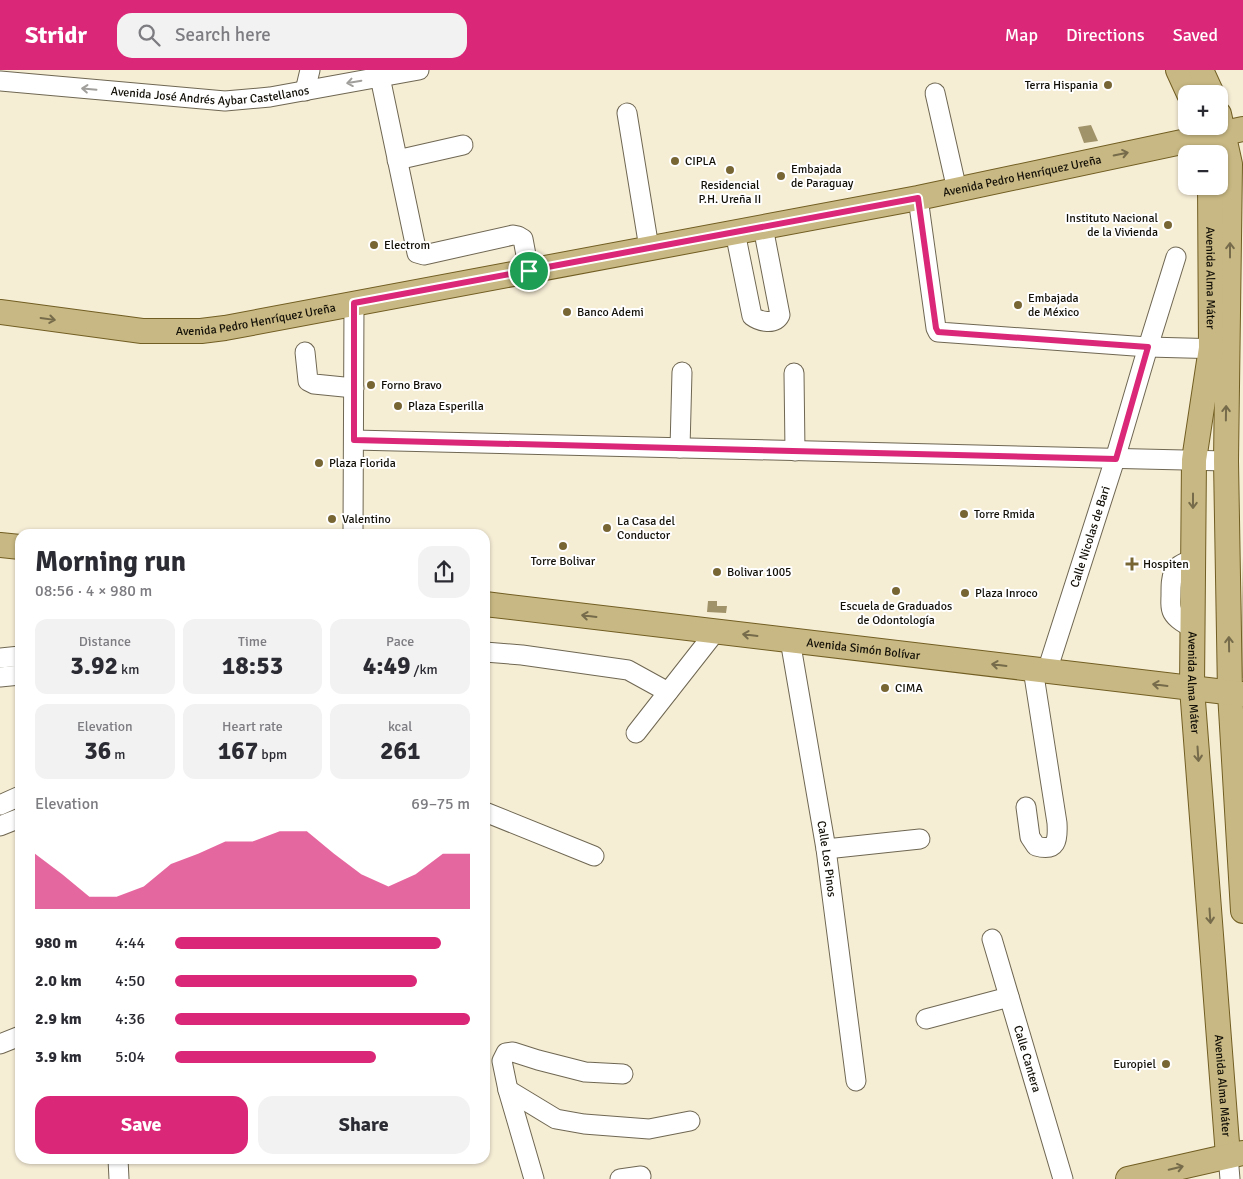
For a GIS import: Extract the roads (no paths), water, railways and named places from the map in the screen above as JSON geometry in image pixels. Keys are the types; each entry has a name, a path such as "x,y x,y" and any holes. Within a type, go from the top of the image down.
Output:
{"main road":[{"path":"1178,70 1185,85"},
{"path":"1201,70 1208,85"},
{"name":"Avenida Pedro Henríquez Ureña","path":"0,312 142,331 194,331 225,328 918,198 1203,135"},
{"name":"Avenida Alma Máter","path":"1217,135 1230,164 1219,349 1194,460 1192,688 1234,1163"},
{"name":"Avenida Alma Máter","path":"1210,195 1226,461 1243,911"},
{"path":"0,545 15,546"},
{"name":"Avenida Simón Bolívar","path":"490,605 1236,694"},
{"path":"1128,1179 1234,1163"}],"street":[{"path":"305,91 310,70"},
{"name":"Avenida José Andrés Aybar Castellanos","path":"0,81 52,78 225,101 247,100 305,91 419,70"},
{"path":"380,77 417,253 424,255 513,235 523,239 529,271"},
{"path":"935,93 957,190"},
{"path":"627,113 649,248"},
{"path":"396,160 463,145"},
{"path":"918,198 938,332 1148,347 1219,349"},
{"path":"734,232 752,316 758,321 774,322 780,315 763,227"},
{"name":"Calle Nicolas de Bari","path":"1026,807 1030,837 1036,846 1045,849 1053,847 1058,834 1040,670 1116,459 1176,257"},
{"path":"353,529 354,303"},
{"path":"305,352 308,381 314,384 354,388"},
{"path":"680,448 682,372"},
{"path":"794,373 794,451"},
{"path":"354,440 1226,461"},
{"path":"636,733 716,631"},
{"name":"Calle Los Pinos","path":"790,640 826,848 856,1080"},
{"path":"490,652 628,670 668,692"},
{"path":"0,658 15,656"},
{"path":"0,677 15,676"},
{"path":"0,805 15,798"},
{"path":"490,814 594,856"},
{"path":"0,826 15,820"},
{"path":"826,848 920,839"},
{"name":"Calle Cantera","path":"992,939 1063,1179"},
{"path":"926,1019 1009,996"},
{"path":"0,1044 15,1038"},
{"path":"534,1179 508,1090 502,1061 506,1053 512,1052 585,1072 623,1074"},
{"path":"508,1090 556,1118 584,1124 649,1130 690,1121"},
{"path":"118,1164 119,1179"},
{"path":"620,1179 641,1176"}],"place":[{"name":"Terra Hispania","path":"1108,85"},
{"name":"CIPLA","path":"675,161"},
{"name":"Residencial P.H. Ureña II","path":"730,170"},
{"name":"Embajada de Paraguay","path":"781,176"},
{"name":"Instituto Nacional de la Vivienda","path":"1168,225"},
{"name":"Electrom","path":"374,245"},
{"name":"Embajada de México","path":"1018,305"},
{"name":"Banco Ademi","path":"567,312"},
{"name":"Forno Bravo","path":"371,385"},
{"name":"Plaza Esperilla","path":"398,406"},
{"name":"Plaza Florida","path":"319,463"},
{"name":"Torre Rmida","path":"964,514"},
{"name":"Valentino","path":"332,519"},
{"name":"La Casa del Conductor","path":"607,528"},
{"name":"Torre Bolivar","path":"563,546"},
{"name":"Hospiten","path":"1132,564"},
{"name":"Bolivar 1005","path":"717,572"},
{"name":"Escuela de Graduados de Odontología","path":"896,591"},
{"name":"Plaza Inroco","path":"965,593"},
{"name":"CIMA","path":"885,688"},
{"name":"Europiel","path":"1166,1064"}]}
